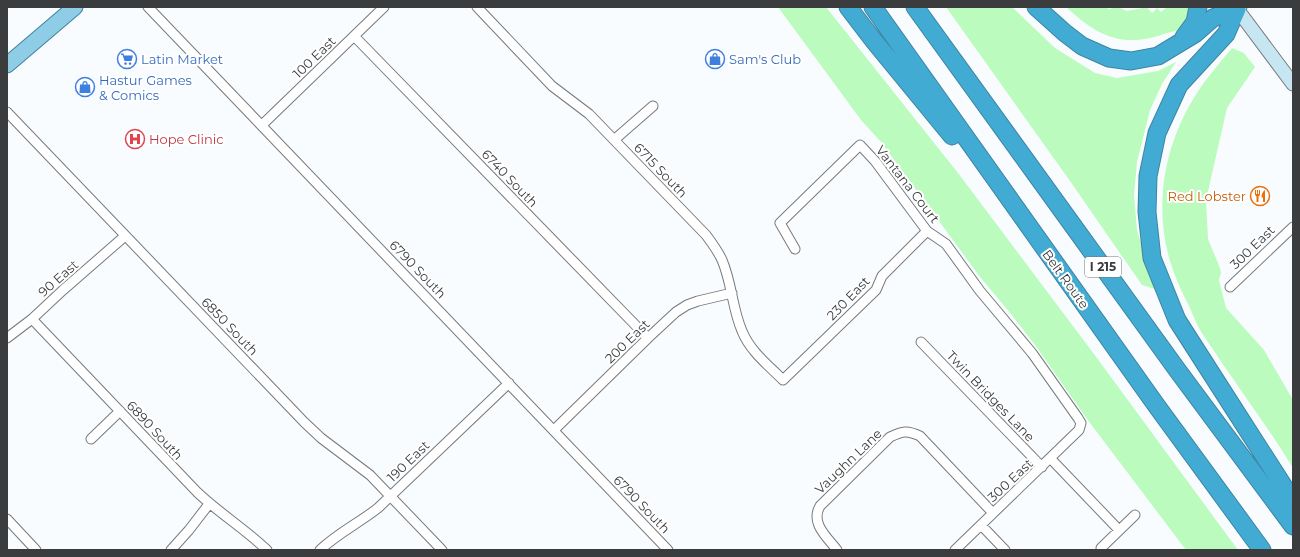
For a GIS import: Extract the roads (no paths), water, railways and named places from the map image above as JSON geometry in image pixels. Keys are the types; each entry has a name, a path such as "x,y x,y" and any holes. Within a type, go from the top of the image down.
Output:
{"highway":[{"path":"848,7 1046,252"},
{"name":"Belt Route","path":"873,7 1046,252 1262,550"},
{"name":"I 215","path":"915,7 1178,371 1293,526"},
{"path":"1036,7 1082,46 1109,58 1131,61 1158,56 1196,33 1213,18 1238,8"},
{"path":"1178,44 1195,22 1198,7"},
{"path":"1238,8 1226,34 1179,84 1157,133 1148,176 1147,212 1152,258 1177,320 1293,501"}],"main road":[{"path":"7,65 75,7"},
{"path":"1238,8 1293,84"}],"street":[{"name":"6790 South","path":"148,7 668,550"},
{"name":"100 East","path":"262,125 384,7"},
{"name":"6715 South","path":"477,7 552,86 589,114 710,241 722,260 742,331 748,342 765,363 783,380"},
{"name":"6740 South","path":"354,36 648,338"},
{"path":"614,140 653,106"},
{"name":"6850 South","path":"7,112 304,422 320,438 370,475 442,550"},
{"name":"Vantana Court","path":"796,249 780,223 860,145 875,161 928,231 946,244 977,287 1032,353 1078,418 1081,426"},
{"name":"300 East","path":"1230,287 1293,227"},
{"name":"230 East","path":"783,380 876,290 882,276 928,231"},
{"name":"90 East","path":"7,338 32,319 125,236"},
{"name":"200 East","path":"554,430 676,312 687,305 698,301 732,293"},
{"name":"6890 South","path":"32,319 208,504 250,535 267,550"},
{"name":"Twin Bridges Lane","path":"922,342 1042,467"},
{"name":"190 East","path":"320,550 340,533 366,518 508,383"},
{"path":"91,439 120,411"},
{"name":"300 East","path":"955,550 1080,430 1081,426"},
{"name":"Vaughn Lane","path":"837,550 818,525 816,515 820,506 890,437 900,432 910,431 920,436 993,513"},
{"path":"1050,459 1119,530"},
{"path":"171,550 189,530 208,504"},
{"path":"1101,548 1135,515"},
{"path":"7,520 36,550"},
{"path":"981,525 1006,550"}],"place":[{"name":"Latin Market","path":"127,59"},
{"name":"Sam's Club","path":"715,59"},
{"name":"Hastur Games & Comics","path":"85,87"},
{"name":"Hope Clinic","path":"135,139"},
{"name":"Red Lobster","path":"1260,196"}]}
